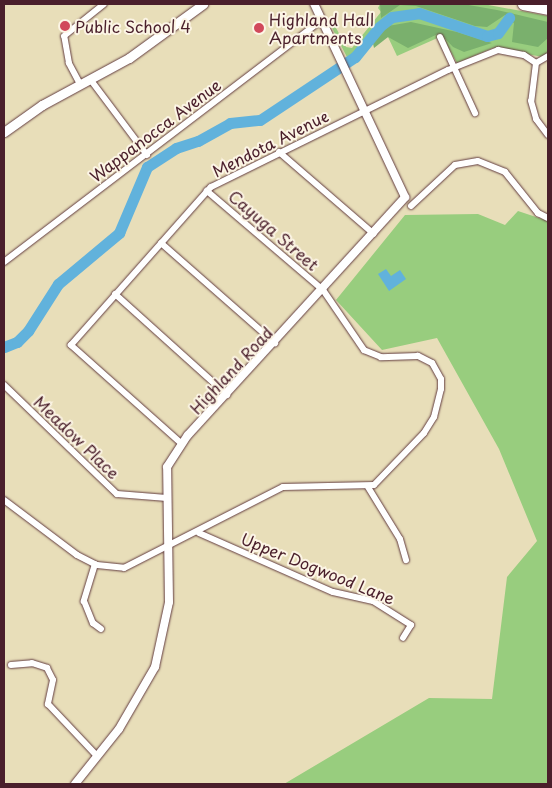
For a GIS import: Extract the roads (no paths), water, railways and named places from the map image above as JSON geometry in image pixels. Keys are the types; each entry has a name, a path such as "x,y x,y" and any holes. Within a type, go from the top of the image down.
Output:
{"highway":[{"path":"523,4 548,9"}],"main road":[{"path":"4,132 80,84 140,50 203,4"}],"street":[{"path":"80,84 69,63 64,36 104,4"},
{"name":"Highland Road","path":"75,784 118,728 155,667 169,602 167,467 182,444 374,234 405,197 366,110 314,4"},
{"name":"Wappanocca Avenue","path":"4,262 322,20"},
{"path":"440,38 475,113"},
{"name":"Mendota Avenue","path":"182,444 73,349 72,342 207,191 279,152 453,68 498,50 524,55 536,63"},
{"path":"548,56 536,63 531,101 536,119 548,135"},
{"path":"90,79 147,155"},
{"path":"279,152 374,234"},
{"path":"411,206 455,165 478,161 505,172 538,213 548,218"},
{"name":"Cayuga Street","path":"207,191 323,290 364,350 381,357 418,356 432,363 440,379 438,405 424,433 378,482 368,488"},
{"path":"161,243 275,343"},
{"path":"115,294 227,395"},
{"name":"Meadow Place","path":"4,385 117,494 167,498"},
{"path":"4,500 47,534 94,564 124,568 168,544 199,533 284,487 368,488 400,539 406,560"},
{"name":"Upper Dogwood Lane","path":"199,533 333,592 373,601 411,625 404,638"},
{"path":"94,564 84,602 93,623 101,629"},
{"path":"11,665 32,663 47,668 53,680 48,704 97,756"}],"water":[{"path":"386,269 391,276 400,270 406,279 389,291 378,274"}],"waterway":[{"path":"4,347 17,342 28,331 58,284 119,233 147,167 176,148 198,141 230,123 260,120 355,57 379,27 392,17 419,13 487,36 498,33 509,18"}],"place":[{"name":"Public School 4","path":"65,26"},
{"name":"Highland Hall Apartments","path":"259,28"}]}
